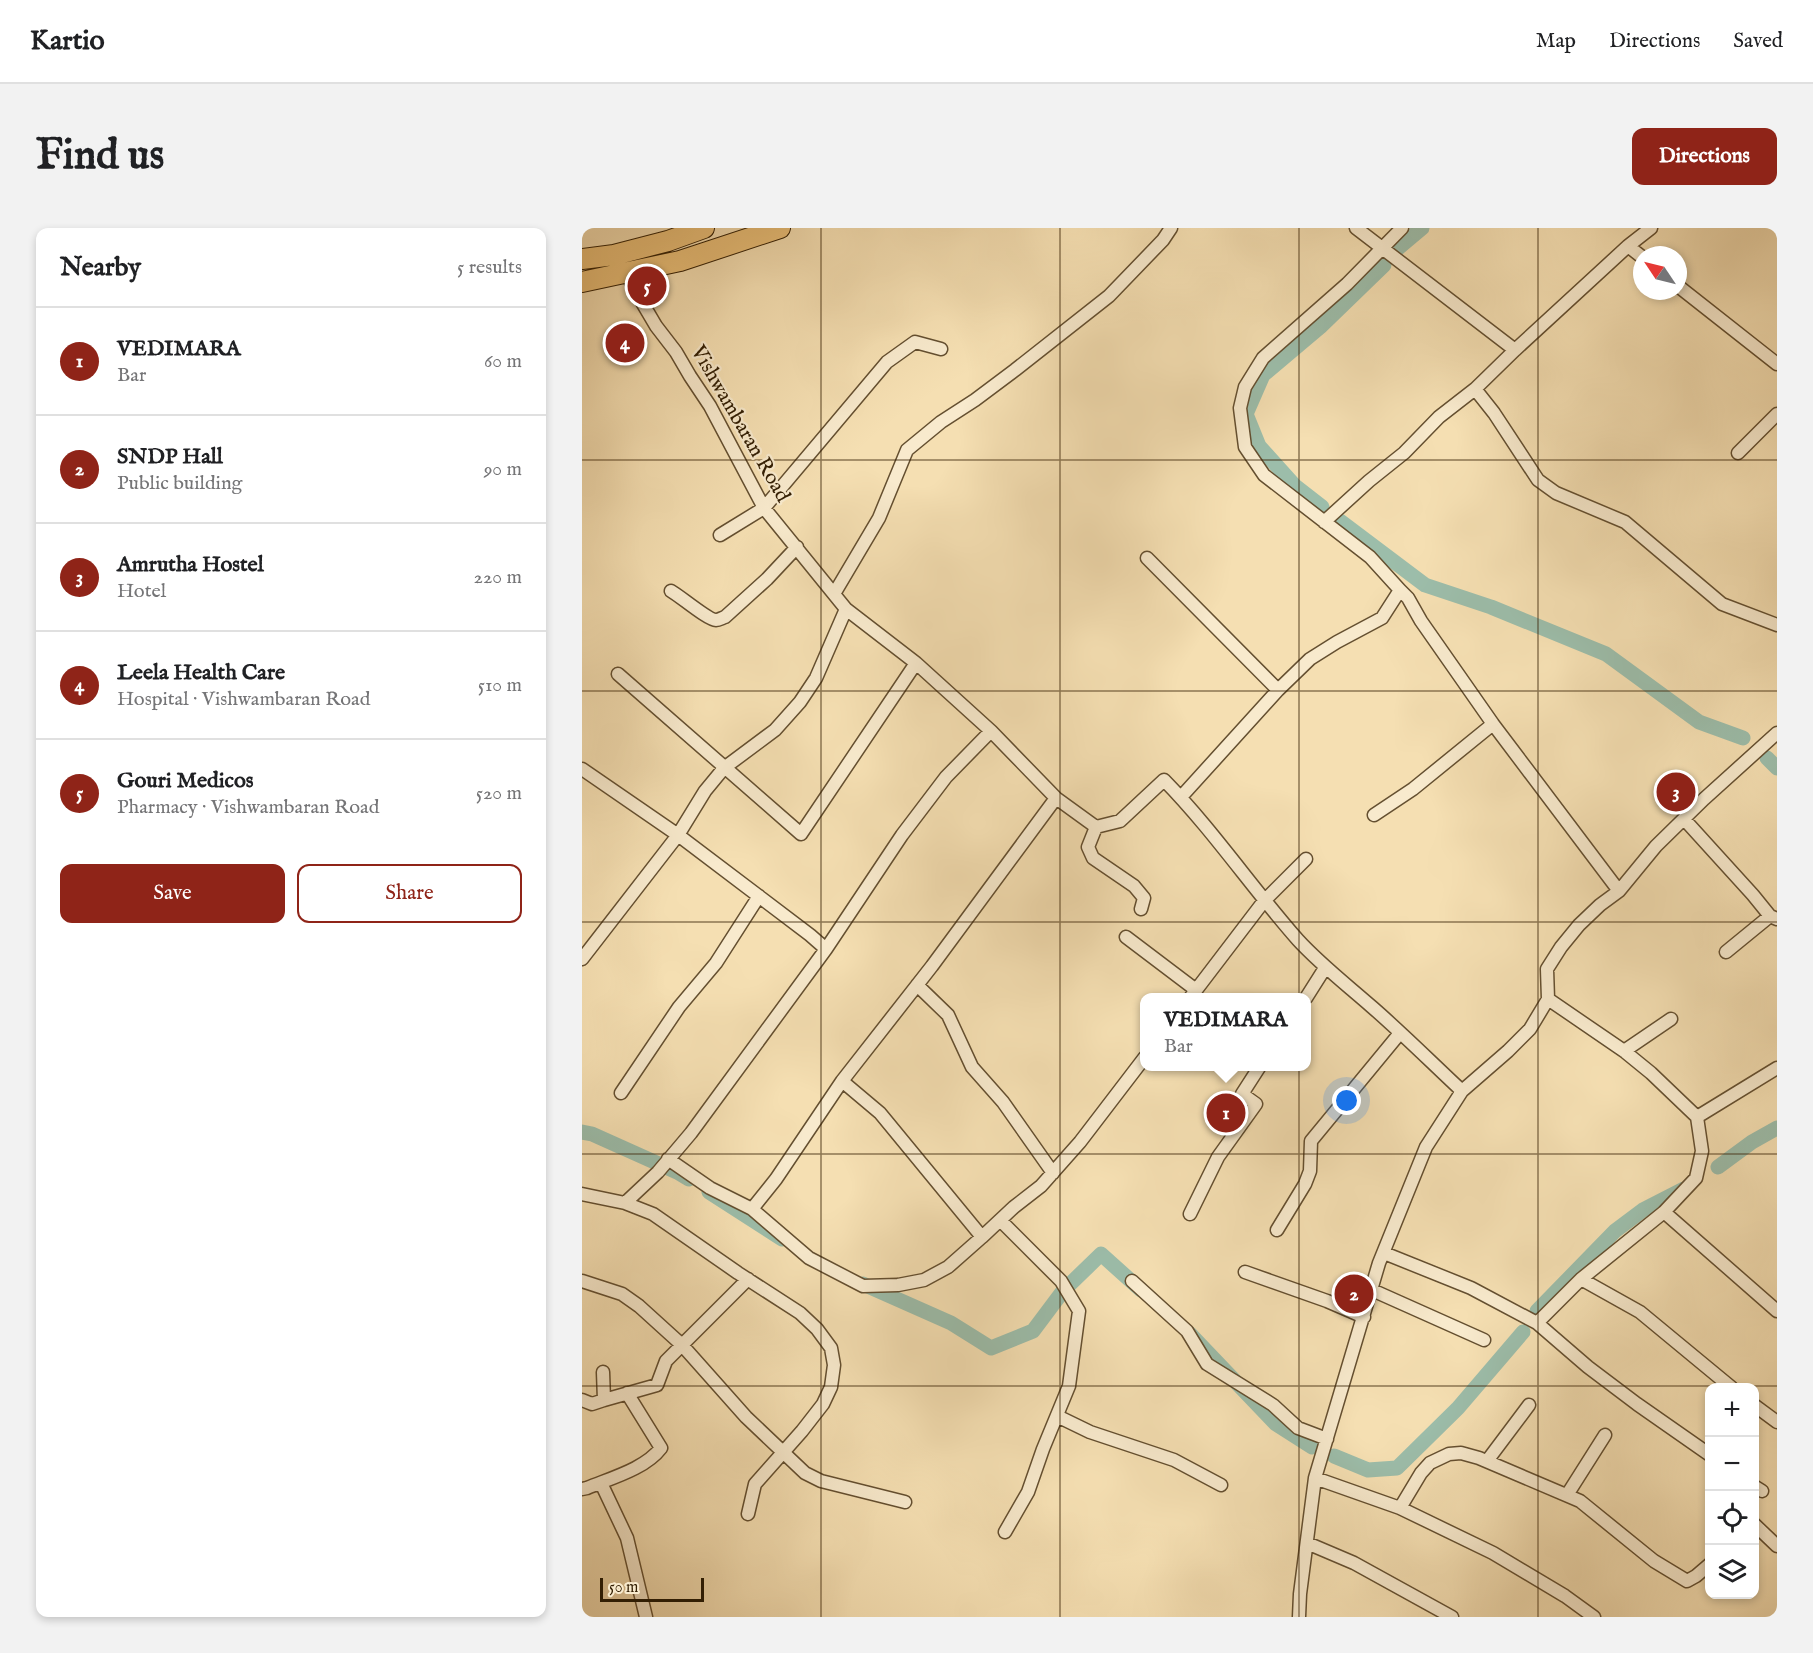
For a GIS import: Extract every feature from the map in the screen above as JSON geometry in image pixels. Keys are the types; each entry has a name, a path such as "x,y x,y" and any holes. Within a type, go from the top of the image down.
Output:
{"main road":[{"path":"582,282 680,261 780,228"},
{"path":"582,259 614,255 668,241 701,229"}],"street":[{"path":"834,594 879,518 907,450 1109,296 1163,240 1171,228"},
{"path":"1356,228 1515,350"},
{"path":"1402,228 1347,284 1263,357 1245,387 1240,408 1245,447 1264,475 1370,557 1408,598 1421,621 1493,724 1619,891"},
{"path":"1324,522 1404,453 1438,417 1475,389 1628,246 1651,228"},
{"path":"1628,246 1633,250"},
{"name":"Vishwambaran Road","path":"627,273 656,326 676,352 710,406 764,508 846,609 916,663 991,730 1056,798 1096,826"},
{"path":"1687,293 1777,364"},
{"path":"720,535 764,508 887,362 915,342 941,349"},
{"path":"1475,389 1494,412 1538,480 1556,493 1625,522 1722,604 1777,625"},
{"path":"1738,453 1777,414"},
{"path":"671,591 711,619 717,620 725,617 767,579 797,547"},
{"path":"1147,558 1278,690"},
{"path":"1181,797 1278,690 1310,659 1382,618 1400,590"},
{"path":"582,959 678,835 705,792 724,768 775,730 800,702 816,678 846,609"},
{"path":"618,674 801,834 916,663"},
{"path":"1374,815 1413,789 1493,724"},
{"path":"625,1203 691,1133 826,950 902,835 946,777 991,730"},
{"path":"1299,1617 1315,1478 1379,1263 1426,1147 1462,1091 1530,1029 1548,999 1547,969 1561,947 1586,918 1619,891 1656,846 1777,732"},
{"path":"582,769 678,835 826,950"},
{"path":"1141,909 1144,898 1134,886 1093,858 1088,847 1096,826 1119,821 1164,780 1181,797 1264,901 1325,968 1462,1091"},
{"path":"752,1209 776,1179 842,1081 917,985 1056,798"},
{"path":"1684,819 1773,917 1726,952"},
{"path":"1194,993 1264,901 1306,860"},
{"path":"621,1093 679,1007 716,963 759,896"},
{"path":"1126,937 1192,993"},
{"path":"1309,993 1325,968"},
{"path":"917,985 948,1015 972,1067 1003,1102 1053,1173"},
{"path":"1537,1323 1581,1279 1664,1212 1696,1178 1702,1151 1697,1117 1624,1051 1548,999"},
{"path":"1624,1051 1671,1019"},
{"path":"1277,1230 1305,1184 1310,1171 1311,1141 1400,1033"},
{"path":"668,1159 710,1188 752,1209 809,1258 863,1286 898,1285 924,1280 948,1267 1041,1186 1080,1142 1140,1064"},
{"path":"1697,1117 1777,1068"},
{"path":"1190,1214 1218,1157 1256,1104 1242,1094 1257,1071"},
{"path":"842,1081 880,1113 982,1237"},
{"path":"582,1194 625,1203 653,1214 800,1313 817,1329 831,1348 834,1365 831,1387 823,1404 755,1484 748,1514"},
{"path":"1664,1212 1777,1311"},
{"path":"1000,1220 1061,1281 1079,1311 1069,1386 1028,1492 1005,1532"},
{"path":"1384,1253 1471,1288 1537,1323 1588,1367 1705,1452"},
{"path":"1245,1272 1328,1301 1364,1317"},
{"path":"582,1400 592,1404 657,1385 666,1361 748,1279"},
{"path":"1581,1279 1640,1312 1726,1383"},
{"path":"582,1281 622,1294 639,1306 682,1345 746,1417 805,1473 820,1481 905,1502"},
{"path":"1132,1281 1187,1332 1207,1364 1273,1405 1298,1428 1327,1439"},
{"path":"1372,1290 1484,1340"},
{"path":"603,1372 604,1400"},
{"path":"582,1489 600,1483 654,1457 661,1448 627,1393"},
{"path":"1487,1461 1529,1405"},
{"path":"1759,1408 1777,1422"},
{"path":"1057,1416 1090,1432 1174,1460 1221,1485"},
{"path":"1567,1495 1605,1435"},
{"path":"1400,1508 1421,1473 1430,1463 1449,1454 1461,1453 1487,1461 1580,1501 1654,1560 1687,1581 1705,1568"},
{"path":"1315,1478 1400,1508 1504,1559 1565,1596 1594,1617"},
{"path":"600,1483 627,1538 646,1617"},
{"path":"1759,1528 1777,1546"},
{"path":"1306,1543 1354,1563 1452,1617"}],"waterway":[{"path":"1397,249 1422,228"},
{"path":"1322,507 1295,486 1259,446 1246,414 1263,375 1320,327 1384,265"},
{"path":"1340,521 1425,585 1491,607 1606,654 1699,722 1743,738"},
{"path":"1767,758 1777,768"},
{"path":"1718,1167 1752,1142 1777,1128"},
{"path":"582,1132 592,1134 689,1179"},
{"path":"1537,1311 1615,1231 1643,1210 1684,1189"},
{"path":"709,1192 782,1239"},
{"path":"863,1284 951,1323 991,1348 1033,1331 1063,1291 1101,1254 1141,1290"},
{"path":"1334,1456 1368,1470 1397,1468 1458,1408 1523,1332"},
{"path":"1190,1334 1276,1424 1312,1447"}],"place":[{"name":"Gouri Medicos","path":"647,286"},
{"name":"Leela Health Care","path":"625,343"},
{"name":"Amrutha Hostel","path":"1676,792"},
{"name":"VEDIMARA","path":"1226,1113"},
{"name":"SNDP Hall","path":"1354,1294"}]}
